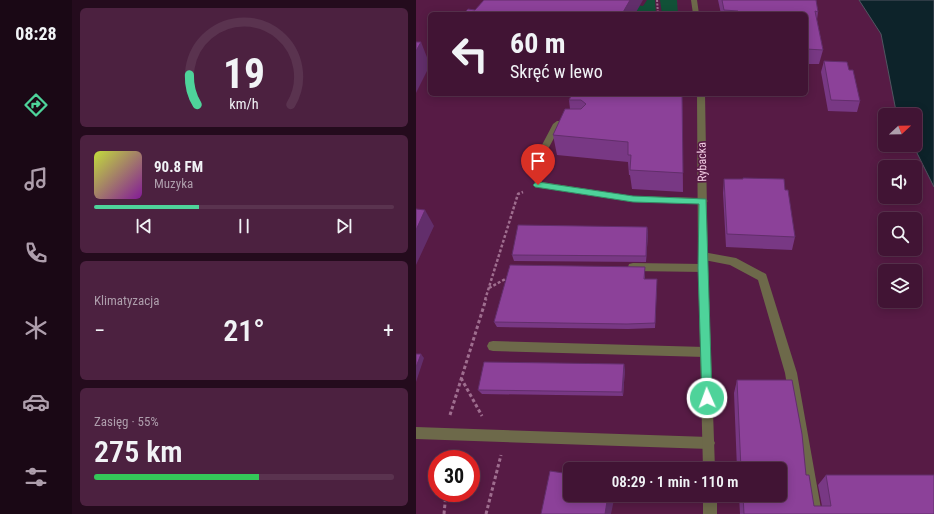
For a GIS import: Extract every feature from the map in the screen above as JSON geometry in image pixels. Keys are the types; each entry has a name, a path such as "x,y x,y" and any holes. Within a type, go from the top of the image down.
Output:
{"street":[{"path":"694,0 696,12"},
{"name":"Rybacka","path":"700,96 705,352 709,462"},
{"path":"578,124 557,124 537,162 538,185 633,199 703,201"},
{"path":"703,256 732,261 762,277 791,373 815,514"},
{"path":"624,267 703,268"},
{"path":"493,346 705,352"},
{"path":"416,433 709,443"},
{"path":"710,502 710,514"}],"path":[{"path":"657,0 658,12"},
{"path":"444,434 518,194 538,185"},
{"path":"488,288 508,277 512,271"},
{"path":"461,377 492,436"},
{"path":"486,514 506,437"},
{"path":"444,514 445,502"}],"green space":[{"path":"600,0 643,6 647,0 655,0 656,12 612,12"},
{"path":"660,0 677,0 678,12 662,12"}],"water":[{"path":"859,0 934,0 934,187 922,163 922,160 920,160 916,152 922,152 922,108 895,108 881,34"}],"building":[{"path":"484,0 630,0 623,12 465,12 468,9 475,10"},
{"path":"722,0 816,0 818,12 815,11 823,50 808,49 808,12 738,12 724,10"},
{"path":"416,42 421,42 416,51"},
{"path":"824,61 847,62 849,70 853,70 860,101 831,100"},
{"path":"571,96 682,96 683,173 630,170 631,155 628,155 628,142 553,135 565,109 581,109 586,104 581,100 569,100"},
{"path":"724,179 784,179 785,190 788,190 795,237 727,234"},
{"path":"416,209 425,210 416,230"},
{"path":"518,225 647,227 646,256 512,255"},
{"path":"510,265 645,267 644,279 657,279 655,323 494,322"},
{"path":"416,354 421,354 416,367"},
{"path":"484,362 624,364 622,392 478,390"},
{"path":"737,380 792,380 802,434 806,475 809,475 814,506 831,506 826,475 934,475 934,514 744,514 743,502 787,502 787,462 741,462"},
{"path":"550,471 563,473 563,502 607,502 605,514 541,514"}],"route":[{"path":"538,185 633,199 703,201 703,268 707,398"}]}
